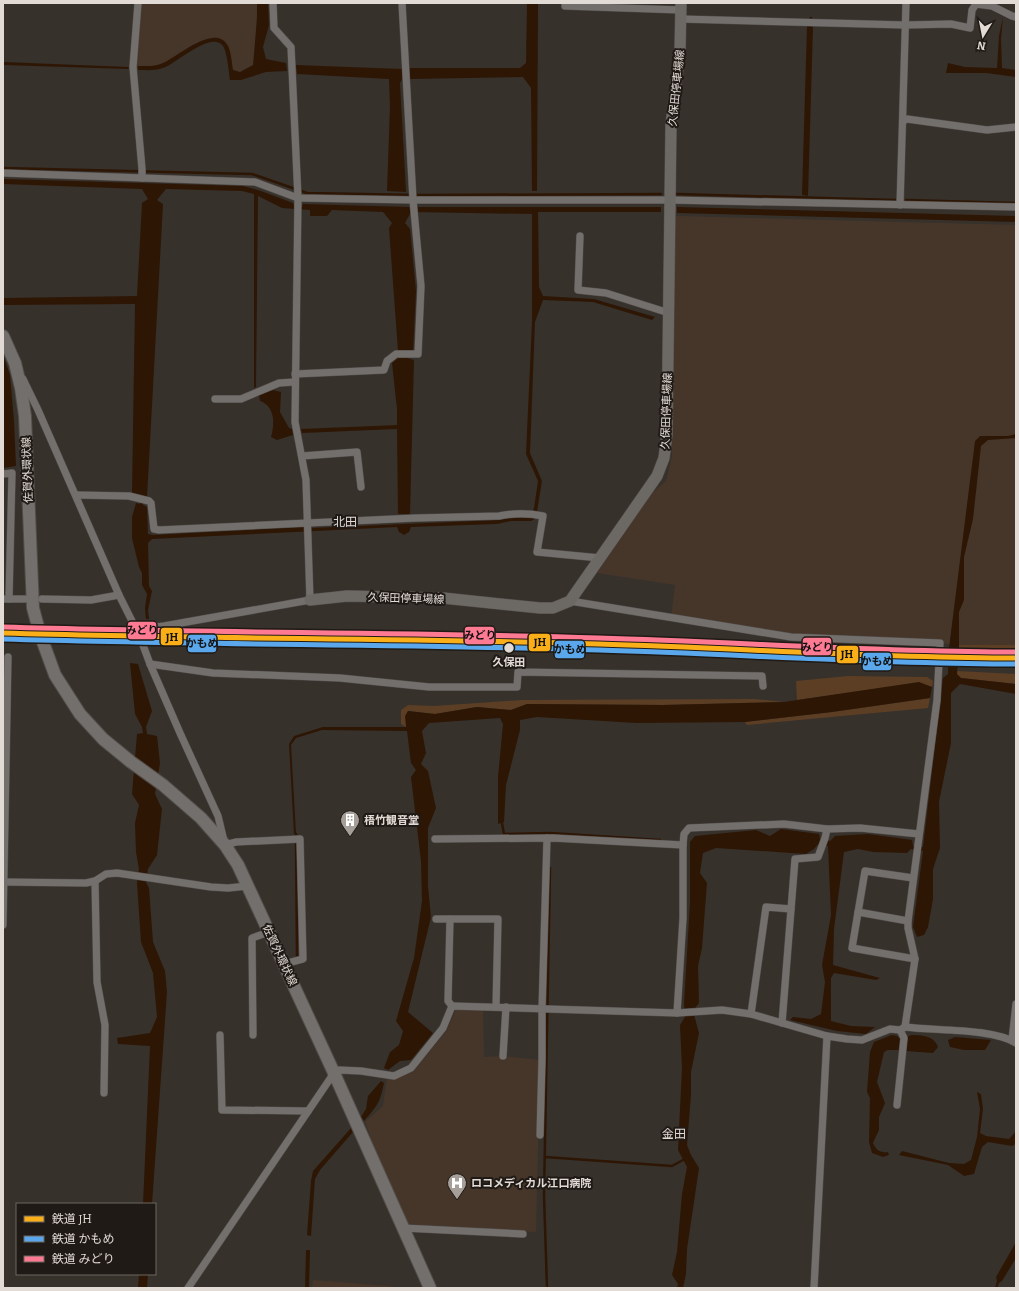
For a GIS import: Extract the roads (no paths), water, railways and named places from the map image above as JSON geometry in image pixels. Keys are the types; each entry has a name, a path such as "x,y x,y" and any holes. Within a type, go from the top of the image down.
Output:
{"main road":[{"name":"久保田停車場線","path":"310,600 347,596 443,598 553,608 570,601 657,476 664,458 667,434 671,125 680,51 681,11"},
{"name":"佐賀外環状線","path":"3,336 15,363 21,388 25,416 33,602 40,634 55,675 80,714 103,739 131,762 163,785 201,818 225,845 238,865 334,1073 430,1288"}],"street":[{"path":"138,3 133,67 142,173"},
{"path":"135,626 146,628 164,626 310,600 308,535 306,523 306,480 297,431 295,378 298,196 291,47 274,28 272,3"},
{"path":"215,400 242,399 279,383 295,378 384,370 387,361 396,354 418,354 421,286 412,192 402,3"},
{"path":"565,3 565,6 681,11 810,22 905,25 951,24 970,28 972,10 976,4 992,6 1016,17"},
{"path":"900,205 906,3"},
{"path":"903,121 907,119 987,130 1016,127"},
{"path":"3,173 142,173 255,182 298,196 413,202 670,200 1016,207"},
{"path":"580,236 578,290 606,293 668,313"},
{"path":"15,363 38,410 119,595 135,626 180,733 218,816 225,845 236,842 300,839 302,960 284,964"},
{"path":"302,456 357,452 361,487"},
{"path":"3,474 12,473 6,599 33,602 91,600 119,595"},
{"path":"76,495 129,496 149,501 151,503 154,529 159,530 416,518 499,516 529,513 542,516 537,552 600,558"},
{"path":"570,601 791,637 940,643 937,700 908,920 908,928 915,959 903,1028 904,1038 897,1105"},
{"path":"3,925 8,657"},
{"path":"150,664 213,673 340,678 429,687 517,687 518,672 762,676 763,686"},
{"path":"680,1013 684,834 689,828 784,824 827,829 860,828 919,834"},
{"path":"782,1023 795,859 818,857 823,846 827,829"},
{"path":"435,840 550,838 684,842"},
{"path":"540,1135 542,1009 550,838"},
{"path":"913,878 865,871 852,948 915,959"},
{"path":"3,882 86,883 95,881 106,874 117,873 211,888 248,886"},
{"path":"95,881 98,982 105,1025 104,1093"},
{"path":"751,1014 766,907 791,909"},
{"path":"858,912 908,920"},
{"path":"450,919 448,1001 452,1006"},
{"path":"436,920 498,919 496,1007"},
{"path":"253,1035 252,938 269,932"},
{"path":"452,1006 680,1013 722,1010 751,1014 827,1036 862,1040 890,1029 903,1028 976,1033 1002,1037 1014,1041 1016,1004"},
{"path":"188,1288 334,1073 339,1070 346,1070 394,1076 411,1068 443,1028 452,1006"},
{"path":"503,1056 506,1007"},
{"path":"220,1035 222,1110 308,1111"},
{"path":"814,1288 827,1036"},
{"path":"403,1228 523,1234"}],"waterway":[{"path":"810,27 811,18"},
{"path":"3,168 252,174 307,193 419,195 661,194"},
{"path":"677,194 895,200"},
{"path":"906,200 1016,203"},
{"path":"502,823 504,834 550,833 660,840"},
{"path":"296,834 297,955"},
{"path":"547,1288 544,1195 550,868"},
{"path":"545,1157 672,1166 683,1160"}],"rail line":[{"name":"みどり","path":"3,627 524,636 964,652 1016,652"},
{"name":"JH","path":"3,633 524,642 964,658 1016,658"},
{"name":"かもめ","path":"3,639 524,648 964,664 1016,664"}],"place":[{"name":"久保田","path":"509,648"},
{"name":"梧竹観音堂","path":"350,837"},
{"name":"ロコメディカル江口病院","path":"457,1200"}],"district":[{"name":"北田","path":"345,522"},
{"name":"金田","path":"674,1134"}]}
